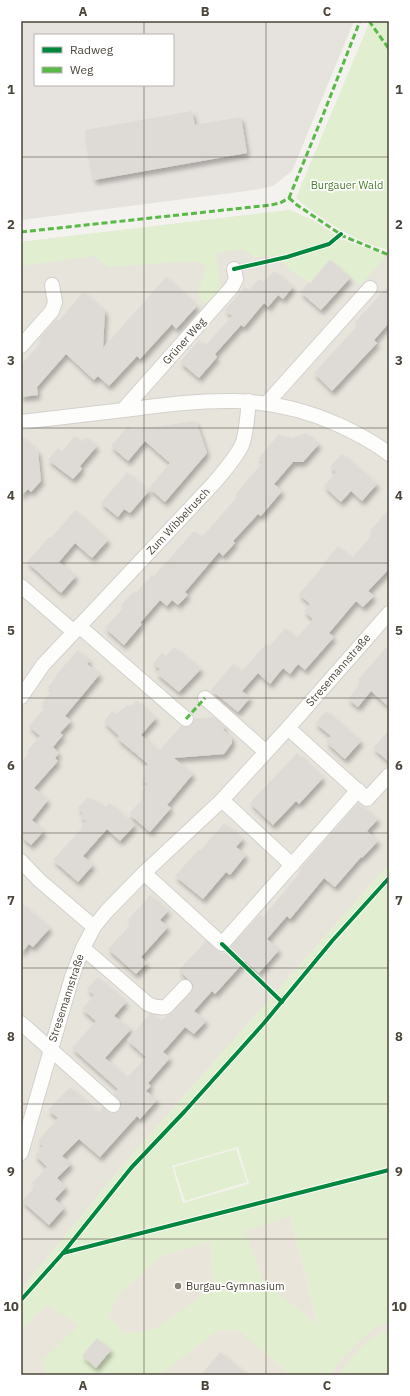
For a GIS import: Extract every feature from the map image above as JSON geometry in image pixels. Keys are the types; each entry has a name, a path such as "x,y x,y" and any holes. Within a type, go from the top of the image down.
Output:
{"street":[{"name":"Grüner Weg","path":"123,410 232,287 236,279 234,269"},
{"path":"21,346 52,311 55,302 52,285"},
{"path":"267,403 370,288"},
{"path":"21,422 182,402 221,400 248,401 267,403 311,414 386,447"},
{"name":"Zum Wibbelrusch","path":"21,697 43,665 230,465 242,444 248,401"},
{"path":"21,586 186,718"},
{"name":"Stresemannstraße","path":"21,1153 72,977 83,948 94,927 106,912 144,873 222,800 288,728 389,613"},
{"path":"205,698 266,752"},
{"path":"288,728 367,799 389,775"},
{"path":"144,873 222,944 358,790"},
{"path":"222,800 292,865"},
{"path":"21,861 39,880 94,927"},
{"name":"Stresemannstraße","path":"83,948 148,1004 153,1006 162,1008 166,1007 184,987"},
{"name":"Stresemannstraße","path":"21,1023 113,1105"}],"shaded area":[{"path":"21,21 354,21 292,171 273,186 254,190 21,220"},
{"path":"290,210 316,222 341,239 389,257 389,864 125,1163 21,1290 21,242"},
{"name":"Burgau-Gymnasium","path":"289,1211 318,1326 389,1308 389,1375 21,1375 21,1314 68,1264"}],"green space":[{"name":"Burgauer Wald","path":"370,21 389,21 389,250 351,236 317,215 296,198"},
{"path":"290,210 316,222 341,239 387,256 360,285 330,259 309,282 291,271 277,256 255,257 242,249 216,253 221,289 207,304 201,300 198,292 206,268 200,262 108,267 95,256 21,266 21,242"},
{"path":"389,864 389,1322 380,1325 363,1337 329,1375 291,1375 239,1331 218,1330 162,1373 163,1375 47,1375 42,1361 78,1326 47,1304 21,1330 21,1290 125,1163","holes":["238,1147 249,1184 183,1203 172,1166","290,1216 318,1325 264,1282 245,1231","210,1242 212,1284 197,1299 156,1329 123,1334 109,1314 121,1292 161,1256"]},
{"path":"236,1149 247,1182 185,1201 174,1167"},
{"path":"389,1329 389,1375 338,1375 367,1342 381,1332"}],"building":[{"path":"192,111 195,125 241,117 247,153 94,180 85,130"},
{"path":"330,260 350,278 321,310 300,292 309,282 310,284"},
{"path":"274,271 293,287 283,299 278,295 268,307 264,303 244,327 241,325 215,354 217,357 199,378 180,362 199,340 205,346 232,316 225,310 245,287 249,290 259,279 264,282"},
{"path":"166,277 197,306 176,329 172,324 140,359 137,356 109,386 98,376 94,380 66,354 37,387 38,395 21,397 21,365 42,341 39,339 56,319 59,321 83,292 105,311 103,348"},
{"path":"389,285 389,323 374,340 377,343 332,391 314,373 358,325 355,322"},
{"path":"196,421 207,453 165,502 149,488 170,463 145,441 128,461 111,446 128,426 132,430"},
{"path":"306,433 319,444 303,462 293,462 274,484 282,491 261,516 258,514 233,541 235,543 223,556 219,552 185,592 188,595 178,605 172,600 167,606 160,600 140,623 142,624 124,645 105,628 123,608 121,605 134,591 136,593 152,575 154,576 194,531 202,537 238,496 235,495 263,462 258,459 278,435 292,438"},
{"path":"21,436 38,451 41,481 31,492 28,489 21,496"},
{"path":"75,436 82,442 86,437 97,446 80,466 82,469 73,479 48,460 58,448 62,451"},
{"path":"342,454 377,484 362,501 351,491 341,502 324,486 336,472 330,467"},
{"path":"127,472 149,491 130,513 124,509 118,517 101,503"},
{"path":"389,509 389,569 368,591 374,596 363,607 356,601 329,633 334,637 305,670 298,664 290,674 283,668 270,684 258,673 242,691 250,698 238,712 211,690 233,664 242,671 266,644 269,647 285,628 297,638 313,619 304,611 310,604 299,594 325,564 324,563 338,546 352,558 373,534 370,531"},
{"path":"75,510 108,540 92,558 75,543 59,562 76,576 61,593 27,562 49,537 51,538"},
{"path":"389,644 389,707 371,691 358,707 348,699 361,683 358,680"},
{"path":"174,647 201,669 179,692 156,673 160,669 153,663 162,653 166,656"},
{"path":"78,650 90,661 87,664 100,674 65,716 71,721 60,733 63,735 53,747 59,753 55,758 58,761 34,788 48,800 32,820 44,831 31,845 23,838 21,831 21,762 30,753 27,751 40,736 29,726 46,706 42,703 52,691 48,687 57,676 56,675"},
{"path":"136,700 156,718 141,735 159,751 181,726 189,727 193,724 194,719 213,717 225,727 223,730 232,737 232,743 224,754 174,758 193,774 167,805 171,808 150,832 129,814 145,796 141,792 148,784 142,779 147,773 144,770 148,764 117,738 119,736 104,722 112,711 116,714 127,705 132,706"},
{"path":"326,711 361,741 345,759 326,742 331,736 315,723"},
{"path":"389,730 389,762 373,748"},
{"path":"297,753 323,778 299,804 296,801 273,825 250,803"},
{"path":"88,797 106,807 109,803 135,825 120,841 107,829 83,856 93,865 78,882 53,860 82,828 81,827 86,821 80,816 83,813 78,808"},
{"path":"358,803 378,819 367,831 378,841 362,858 361,857 335,887 324,878 290,919 287,916 267,939 279,950 259,973 245,961 215,994 212,991 194,1011 206,1021 194,1034 185,1027 163,1052 170,1058 148,1083 151,1086 146,1091 157,1100 140,1119 137,1116 100,1157 79,1139 62,1156 71,1164 57,1178 66,1187 55,1199 64,1208 49,1225 22,1201 35,1187 32,1183 47,1167 35,1155 43,1146 38,1141 58,1118 48,1110 70,1087 98,1113 103,1107 111,1113 115,1113 120,1110 121,1106 121,1102 114,1094 118,1089 72,1048 96,1021 82,1009 94,995 87,989 98,977 126,1002 114,1016 131,1029 105,1058 127,1078 146,1057 127,1040 150,1014 154,1015 161,1021 172,1013 193,989 194,985 179,970 206,941 223,955 260,914 263,917 301,871 300,869"},
{"path":"224,823 243,839 236,847 246,855 230,875 226,872 203,899 175,876 199,849 201,850"},
{"path":"150,895 168,911 160,920 168,927 141,957 147,963 136,974 108,949 132,923 128,920"},
{"path":"21,903 50,928 33,947 29,944 21,953"},
{"path":"97,1338 111,1350 96,1368 82,1356"},
{"path":"220,1352 248,1375 201,1375"}],"marked path":[{"path":"289,198 360,21"},
{"path":"369,21 389,49"},
{"path":"289,198 343,236 389,255"},
{"path":"21,232 271,205 280,203 289,198"},
{"path":"186,719 205,698"}],"cycle path":[{"path":"234,269 287,257 329,244 341,234"},
{"path":"21,1300 63,1253 131,1168 185,1111 264,1023 332,941 389,878"},
{"path":"222,944 282,1002"},
{"path":"63,1253 389,1170"}],"place":[{"name":"Burgau-Gymnasium","path":"178,1286"}]}
